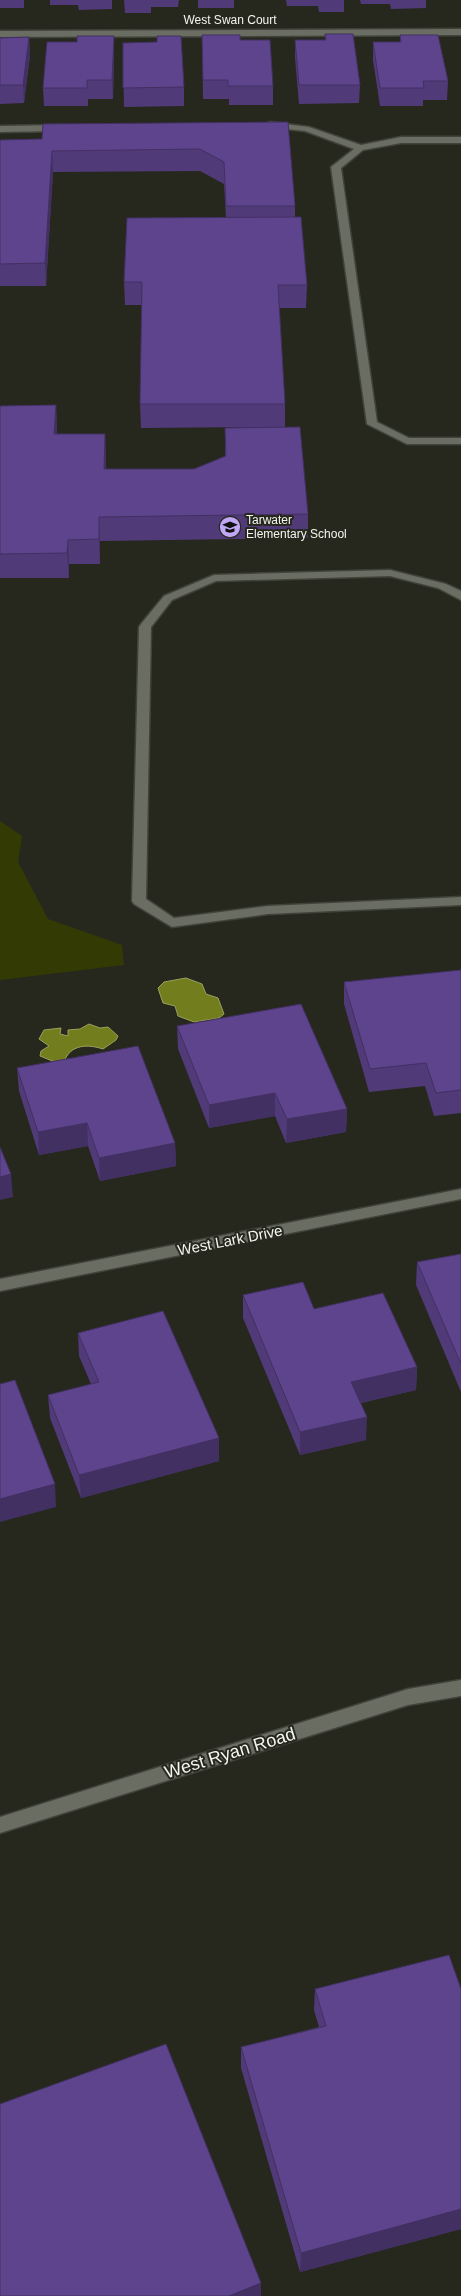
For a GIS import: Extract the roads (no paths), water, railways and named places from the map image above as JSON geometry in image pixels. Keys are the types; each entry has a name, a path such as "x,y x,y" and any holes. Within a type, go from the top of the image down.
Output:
{"street":[{"name":"West Swan Court","path":"0,34 461,32"},
{"path":"259,126 289,125 313,129 360,148"},
{"path":"0,129 70,128"},
{"path":"461,140 401,140 360,148 336,167 372,424 407,441 461,441"},
{"path":"461,596 442,586 390,573 214,578 168,598 144,627 139,901 172,923 268,910 461,900"},
{"name":"West Lark Drive","path":"0,1285 461,1194"},
{"name":"West Ryan Road","path":"0,1825 408,1697 461,1688"}],"place":[{"name":"Tarwater Elementary School","path":"230,527"}]}
